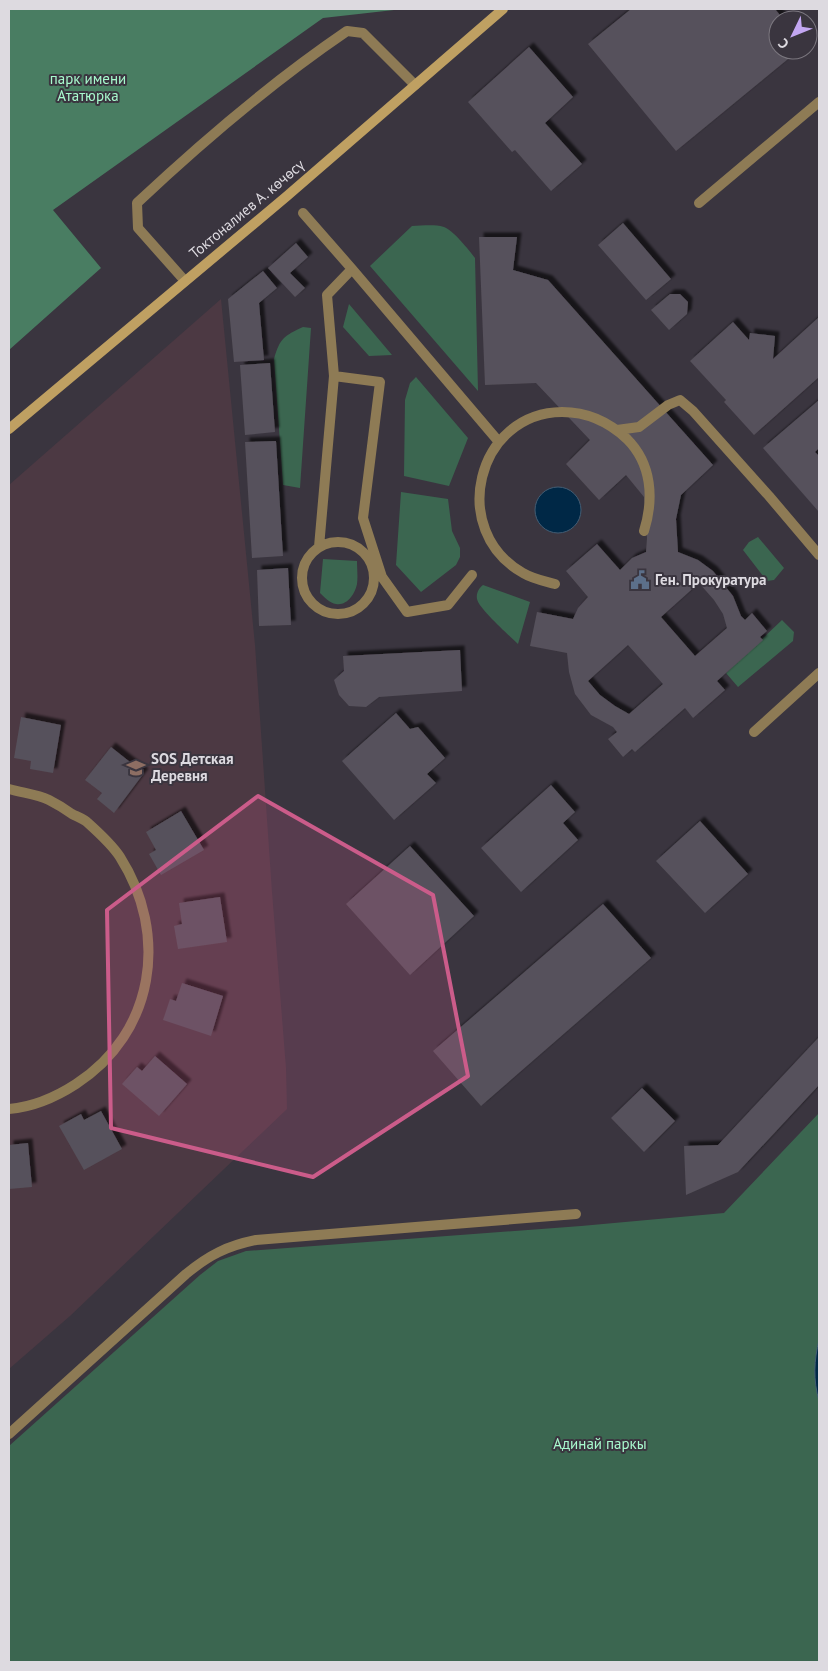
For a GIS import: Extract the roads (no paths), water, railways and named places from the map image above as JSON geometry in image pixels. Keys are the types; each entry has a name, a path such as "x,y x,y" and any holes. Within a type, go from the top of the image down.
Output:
{"main road":[{"name":"Токтоналиев А. көчөсү","path":"9,429 503,9"}],"street":[{"path":"185,280 138,228 136,203 273,85 347,31 364,33 415,85"},
{"path":"699,203 819,102"},
{"path":"302,213 499,442"},
{"path":"319,547 330,543 342,542 353,545 363,552 371,562 375,573 375,585 363,606 353,612 341,615 329,614 318,609 303,590 302,578 304,566 319,547 334,376 327,295 352,269"},
{"path":"334,376 380,382 363,518 382,577 407,612 448,605 472,575"},
{"path":"616,430 639,427 668,405 680,400 693,411 819,555"},
{"path":"555,584 523,574 509,564 497,552 482,522 479,488 483,472 489,456 511,430 525,422 556,412 588,415 603,421 616,430 638,454 645,468 651,500 649,516 644,531"},
{"path":"754,732 819,673"},
{"path":"9,789 48,799 87,822 119,855 140,896 148,934 148,973 143,992 137,1011 118,1045 91,1074 59,1095 22,1108 9,1109"},
{"path":"9,1434 186,1274 213,1254 236,1244 256,1240 576,1214"}],"water":[{"path":"558,487 571,491 577,497 581,510 577,523 571,529 558,533 545,529 539,523 535,510 539,497 545,491"},
{"path":"819,1340 819,1401 815,1370"}],"place":[{"name":"Ген. Прокуратура","path":"640,580"},
{"name":"SOS Детская Деревня","path":"136,768"}],"park label":[{"name":"парк имени Ататюрка","path":"88,88"},
{"name":"Адинай паркы","path":"600,1444"}]}
